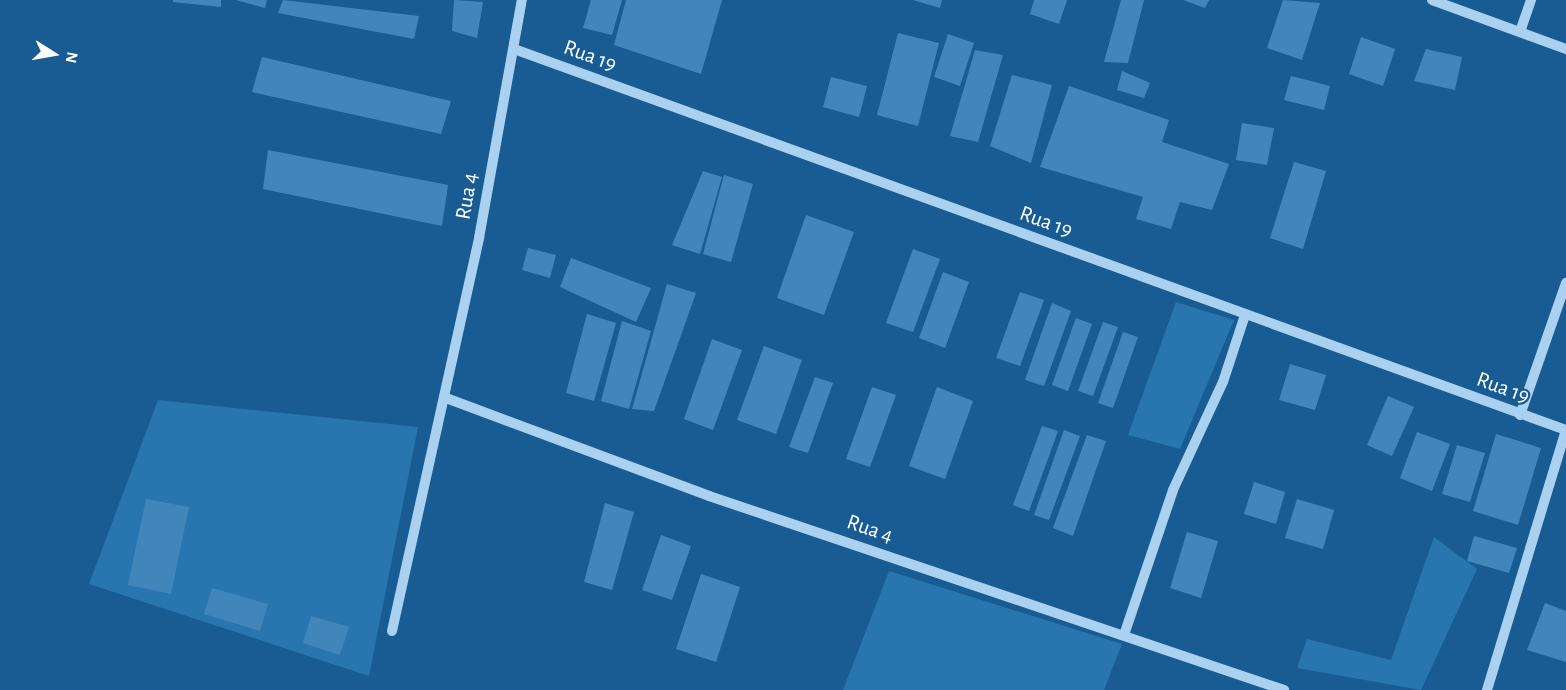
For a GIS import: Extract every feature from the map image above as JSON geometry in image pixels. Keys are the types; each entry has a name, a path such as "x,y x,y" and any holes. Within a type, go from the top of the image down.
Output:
{"street":[{"name":"Rua 4","path":"392,630 446,399 522,0"},
{"path":"1432,0 1521,30 1566,49"},
{"path":"1521,30 1531,0"},
{"name":"Rua 19","path":"514,49 1566,430"},
{"path":"1520,415 1566,283"},
{"path":"1124,635 1173,490 1223,382 1245,315"},
{"name":"Rua 4","path":"446,399 709,496 1284,690"},
{"path":"1487,690 1566,430"}],"shaded area":[{"path":"1176,302 1234,320 1180,449 1128,435"},
{"path":"158,400 418,427 369,676 89,584"},
{"path":"1434,537 1477,569 1421,690 1297,668 1307,639 1391,660"},
{"path":"889,571 1122,644 1104,690 843,690"}],"building":[{"path":"173,0 221,0 221,7 173,2"},
{"path":"236,0 267,0 265,8"},
{"path":"283,0 419,16 414,39 278,13"},
{"path":"454,0 483,2 477,38 452,31"},
{"path":"591,0 622,0 612,35 583,28"},
{"path":"626,0 722,0 701,74 614,45"},
{"path":"913,0 942,0 940,8"},
{"path":"1034,0 1067,0 1059,24 1030,14"},
{"path":"1121,0 1144,0 1128,63 1104,62"},
{"path":"1183,0 1209,0 1205,8"},
{"path":"1283,0 1320,3 1302,60 1267,48"},
{"path":"898,33 939,43 918,126 877,115"},
{"path":"948,34 974,43 960,86 934,77"},
{"path":"1361,37 1395,49 1383,86 1349,74"},
{"path":"1426,49 1462,57 1455,90 1414,81"},
{"path":"975,50 1003,55 978,142 950,136"},
{"path":"262,57 451,101 441,134 252,92"},
{"path":"1122,71 1150,83 1144,98 1117,90"},
{"path":"1012,75 1052,85 1031,163 990,146"},
{"path":"1291,76 1330,86 1324,110 1284,100"},
{"path":"831,77 867,86 859,117 823,107"},
{"path":"1069,86 1169,120 1162,142 1229,164 1212,210 1180,202 1171,229 1136,219 1143,197 1040,167"},
{"path":"1242,123 1274,128 1267,165 1236,160"},
{"path":"268,150 448,185 442,226 263,189"},
{"path":"1294,162 1326,171 1303,249 1270,238"},
{"path":"703,171 722,177 700,254 672,245"},
{"path":"724,175 753,184 731,262 703,254"},
{"path":"806,215 854,232 824,315 777,298"},
{"path":"528,248 556,255 550,278 522,270"},
{"path":"913,249 940,259 913,332 886,323"},
{"path":"571,258 651,288 636,322 560,287"},
{"path":"943,272 969,282 945,348 919,338"},
{"path":"667,284 696,293 654,411 632,409"},
{"path":"1020,292 1044,300 1020,366 996,358"},
{"path":"1052,303 1071,311 1044,386 1025,380"},
{"path":"587,314 616,323 594,401 566,393"},
{"path":"1076,318 1092,324 1068,391 1052,385"},
{"path":"622,321 651,331 629,409 601,401"},
{"path":"1103,322 1118,327 1093,396 1078,391"},
{"path":"1123,332 1138,337 1113,408 1098,403"},
{"path":"712,339 742,350 713,430 684,419"},
{"path":"764,346 802,360 776,434 737,420"},
{"path":"1290,364 1326,375 1315,410 1279,400"},
{"path":"815,377 833,383 808,453 789,447"},
{"path":"872,387 896,395 870,467 846,459"},
{"path":"937,387 973,401 945,479 909,466"},
{"path":"1388,396 1414,407 1392,456 1367,445"},
{"path":"1042,426 1058,431 1029,511 1013,505"},
{"path":"1064,430 1080,436 1049,520 1034,515"},
{"path":"1417,432 1450,444 1432,491 1400,478"},
{"path":"1496,434 1541,448 1518,525 1473,511"},
{"path":"1087,435 1106,441 1073,536 1053,528"},
{"path":"1457,445 1485,453 1470,502 1442,494"},
{"path":"1254,482 1285,492 1276,524 1244,514"},
{"path":"146,499 189,507 171,594 128,585"},
{"path":"1297,499 1334,510 1323,549 1285,538"},
{"path":"605,503 634,512 612,590 584,582"},
{"path":"1187,532 1218,541 1201,598 1170,588"},
{"path":"661,535 691,546 672,600 642,590"},
{"path":"1474,536 1517,548 1509,573 1467,561"},
{"path":"701,574 740,587 716,662 676,649"},
{"path":"212,588 268,604 260,631 204,614"},
{"path":"1545,603 1566,611 1566,662 1527,650"},
{"path":"311,616 349,627 340,655 303,643"}]}
